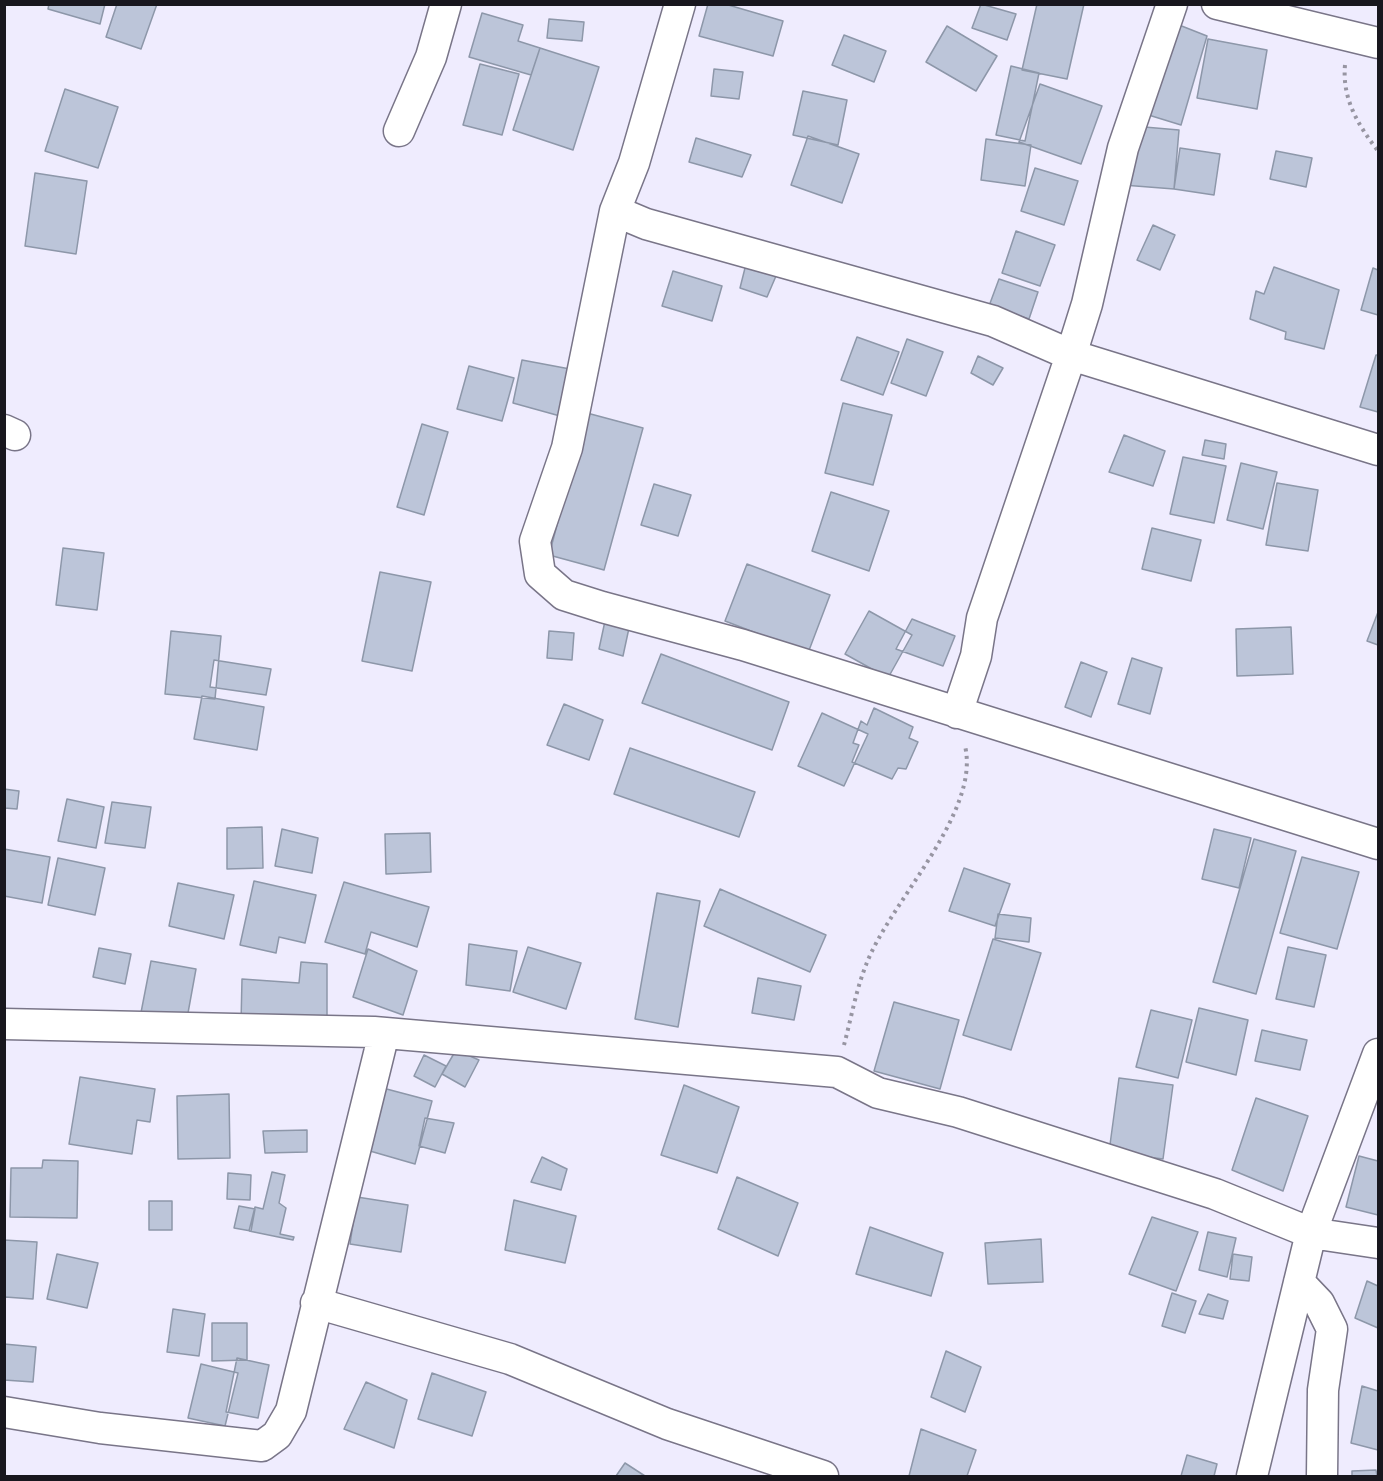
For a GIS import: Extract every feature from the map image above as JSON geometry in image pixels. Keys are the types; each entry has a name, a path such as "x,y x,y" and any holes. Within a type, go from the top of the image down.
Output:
{"street":[{"path":"399,131 431,57 446,4"},
{"path":"680,4 634,163 615,211 567,448 535,542 540,574 564,595 602,608 743,645 1378,844"},
{"path":"957,712 976,656 982,618 1087,304 1123,148 1172,4"},
{"path":"1217,4 1366,39"},
{"path":"615,211 646,224 993,321 1071,355 1378,450"},
{"path":"4,1024 384,1033 837,1072 878,1093 958,1112 1215,1194 1311,1233 1378,1243"},
{"path":"4,1412 100,1428 262,1446 277,1435 291,1411 384,1033"},
{"path":"1252,1476 1311,1233 1378,1053"},
{"path":"1299,1282 1319,1303 1332,1329 1323,1390 1322,1476"},
{"path":"316,1303 510,1359 667,1424 823,1476"}],"path":[{"path":"1366,39 1346,58 1343,84 1354,113 1378,151"},
{"path":"837,1072 866,965 893,913 945,835 960,799 968,758 957,712"}],"building":[{"path":"49,4 105,4 100,24 48,9"},
{"path":"117,4 157,4 141,49 106,37"},
{"path":"708,4 725,4 783,21 773,56 699,36"},
{"path":"981,4 1016,14 1007,40 972,28"},
{"path":"1037,4 1084,4 1067,79 1022,70"},
{"path":"482,13 523,25 518,41 540,48 531,75 469,57"},
{"path":"549,19 584,22 582,41 547,38"},
{"path":"1169,21 1207,36 1181,125 1142,113"},
{"path":"947,26 997,56 976,91 926,62"},
{"path":"844,35 886,51 874,82 832,65"},
{"path":"1208,39 1267,50 1257,109 1197,98"},
{"path":"540,48 599,67 573,150 513,130"},
{"path":"480,64 519,74 502,135 463,125"},
{"path":"1011,66 1039,73 1025,141 996,135"},
{"path":"714,69 743,72 739,99 711,96"},
{"path":"1040,84 1102,106 1081,164 1019,142"},
{"path":"65,89 118,107 98,168 45,151"},
{"path":"803,91 847,100 838,145 793,135"},
{"path":"1133,126 1179,130 1174,189 1123,185"},
{"path":"808,136 859,154 842,203 791,185"},
{"path":"696,138 751,155 742,177 689,162"},
{"path":"986,139 1031,145 1025,186 981,180"},
{"path":"1180,148 1220,154 1214,195 1174,189"},
{"path":"1276,151 1312,158 1306,187 1270,179"},
{"path":"1035,168 1078,181 1064,225 1021,211"},
{"path":"35,173 87,181 76,254 25,246"},
{"path":"1153,225 1175,235 1160,270 1137,260"},
{"path":"1016,231 1055,245 1040,286 1002,273"},
{"path":"746,264 776,276 767,297 740,288"},
{"path":"1274,267 1339,290 1324,349 1285,339 1286,332 1250,319 1256,291 1264,294"},
{"path":"1373,268 1378,270 1378,315 1361,310"},
{"path":"673,271 722,286 712,321 662,306"},
{"path":"999,279 1038,292 1029,319 989,306"},
{"path":"857,337 899,352 883,395 841,380"},
{"path":"907,339 943,352 926,396 891,383"},
{"path":"1376,355 1378,355 1378,412 1360,407"},
{"path":"978,356 1003,368 993,385 971,373"},
{"path":"522,360 570,369 560,416 513,403"},
{"path":"469,366 514,378 502,421 457,409"},
{"path":"843,403 892,415 873,485 825,473"},
{"path":"587,413 643,428 604,570 549,555"},
{"path":"422,424 448,432 424,515 397,507"},
{"path":"1124,435 1165,451 1153,486 1109,472"},
{"path":"1205,440 1226,444 1224,459 1202,455"},
{"path":"1183,457 1226,466 1214,523 1170,514"},
{"path":"1241,463 1277,472 1263,529 1227,520"},
{"path":"1277,483 1318,490 1308,551 1266,545"},
{"path":"654,484 691,495 678,536 641,525"},
{"path":"831,492 889,511 869,571 812,551"},
{"path":"1152,528 1201,540 1191,581 1142,569"},
{"path":"63,548 104,553 97,610 56,605"},
{"path":"747,564 830,595 808,653 725,621"},
{"path":"380,572 431,582 412,671 362,661"},
{"path":"869,611 912,635 888,678 845,654"},
{"path":"1378,612 1378,645 1367,641"},
{"path":"912,619 955,636 943,666 896,649"},
{"path":"605,621 629,628 623,656 599,649"},
{"path":"1291,627 1293,674 1237,676 1236,629"},
{"path":"171,631 221,636 215,699 165,694"},
{"path":"549,631 574,633 572,660 547,658"},
{"path":"661,654 789,702 772,750 642,703"},
{"path":"1132,658 1162,668 1150,714 1118,704"},
{"path":"214,660 271,669 266,695 210,687"},
{"path":"1081,662 1107,672 1091,717 1065,707"},
{"path":"202,696 264,707 257,750 194,739"},
{"path":"564,704 603,720 589,760 547,745"},
{"path":"874,708 913,727 909,738 918,742 906,769 898,768 892,779 852,762 859,745 853,743 861,721 867,725"},
{"path":"822,713 868,734 844,786 798,766"},
{"path":"630,748 755,792 739,837 614,794"},
{"path":"4,789 19,791 17,809 4,808"},
{"path":"67,799 104,807 96,848 58,841"},
{"path":"112,802 151,807 145,848 105,843"},
{"path":"262,827 263,868 227,869 227,828"},
{"path":"282,829 318,838 312,873 275,866"},
{"path":"1214,829 1251,838 1239,888 1202,879"},
{"path":"430,833 431,872 386,874 385,834"},
{"path":"1254,839 1296,851 1256,994 1213,982"},
{"path":"4,849 50,857 42,903 4,896"},
{"path":"1302,857 1359,872 1337,949 1280,933"},
{"path":"58,858 105,868 95,915 48,905"},
{"path":"964,868 1010,884 995,926 949,911"},
{"path":"254,881 316,895 305,943 279,937 276,953 240,945"},
{"path":"344,882 429,907 417,947 371,932 365,954 325,942"},
{"path":"178,883 234,895 224,939 169,926"},
{"path":"720,889 826,935 810,972 704,926"},
{"path":"657,893 700,901 678,1027 635,1019"},
{"path":"998,914 1031,918 1029,942 995,938"},
{"path":"993,939 1041,953 1011,1050 963,1035"},
{"path":"469,944 517,951 510,991 466,985"},
{"path":"528,947 581,963 566,1009 513,992"},
{"path":"1288,947 1326,955 1314,1007 1276,999"},
{"path":"99,948 131,954 125,984 93,977"},
{"path":"368,949 417,971 403,1015 353,997"},
{"path":"151,961 196,969 184,1035 138,1028"},
{"path":"301,962 327,964 327,1023 241,1023 242,979 299,983"},
{"path":"758,978 801,986 794,1020 752,1013"},
{"path":"894,1002 959,1020 940,1089 874,1071"},
{"path":"1199,1008 1248,1020 1236,1075 1186,1062"},
{"path":"1151,1010 1192,1020 1178,1078 1136,1067"},
{"path":"1262,1030 1307,1040 1300,1070 1255,1061"},
{"path":"456,1050 479,1060 465,1087 442,1074"},
{"path":"424,1055 446,1066 435,1087 414,1076"},
{"path":"80,1077 155,1089 150,1122 137,1120 132,1154 69,1144"},
{"path":"1119,1078 1173,1085 1163,1159 1109,1152"},
{"path":"684,1085 739,1107 717,1173 661,1155"},
{"path":"379,1087 432,1101 415,1164 363,1149"},
{"path":"229,1094 230,1158 178,1159 177,1096"},
{"path":"1256,1098 1308,1116 1283,1191 1232,1170"},
{"path":"425,1118 454,1123 445,1153 419,1146"},
{"path":"307,1130 307,1152 265,1153 263,1131"},
{"path":"1359,1156 1378,1161 1378,1215 1346,1207"},
{"path":"542,1157 567,1169 561,1190 531,1182"},
{"path":"43,1160 78,1161 77,1218 10,1217 11,1168 42,1168"},
{"path":"272,1172 285,1175 279,1203 286,1208 280,1234 294,1237 293,1240 249,1231 255,1207 263,1209"},
{"path":"228,1173 251,1175 250,1200 227,1199"},
{"path":"737,1177 798,1203 778,1256 718,1229"},
{"path":"357,1197 408,1205 401,1252 350,1244"},
{"path":"514,1200 576,1216 565,1263 505,1250"},
{"path":"149,1201 172,1201 172,1230 149,1230"},
{"path":"239,1206 255,1209 251,1231 234,1228"},
{"path":"1152,1217 1198,1232 1176,1291 1129,1274"},
{"path":"870,1227 943,1253 931,1296 856,1274"},
{"path":"1208,1232 1236,1238 1227,1277 1199,1270"},
{"path":"1041,1239 1043,1282 988,1284 985,1243"},
{"path":"4,1240 37,1242 33,1299 5,1297 4,1301"},
{"path":"57,1254 98,1263 87,1308 47,1299"},
{"path":"1233,1254 1252,1257 1249,1281 1230,1279"},
{"path":"1367,1281 1378,1286 1378,1328 1355,1318"},
{"path":"1172,1293 1196,1301 1185,1333 1162,1326"},
{"path":"1208,1294 1228,1301 1223,1319 1199,1314"},
{"path":"173,1309 205,1314 199,1356 167,1352"},
{"path":"212,1323 247,1323 247,1360 212,1361"},
{"path":"4,1344 36,1347 33,1382 4,1380"},
{"path":"946,1351 981,1367 965,1412 931,1397"},
{"path":"237,1358 269,1365 258,1418 226,1412"},
{"path":"201,1364 238,1373 225,1426 188,1418"},
{"path":"432,1373 486,1392 472,1436 418,1419"},
{"path":"366,1382 407,1400 394,1448 344,1429"},
{"path":"1362,1386 1378,1391 1378,1450 1351,1443"},
{"path":"921,1429 976,1450 967,1476 909,1476"},
{"path":"1187,1455 1217,1464 1214,1476 1181,1476"},
{"path":"625,1463 645,1476 616,1476"},
{"path":"1376,1470 1377,1476 1352,1476 1352,1471"}]}
